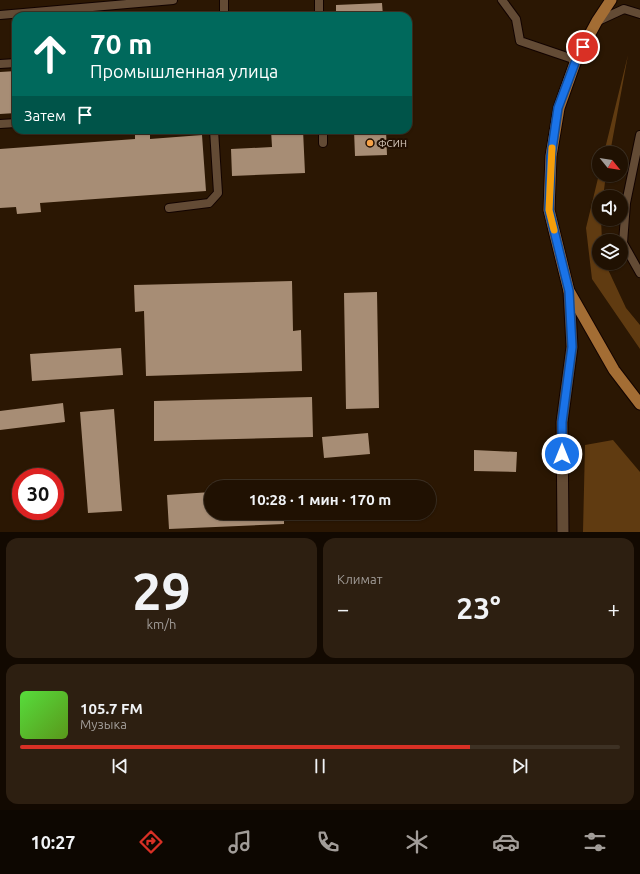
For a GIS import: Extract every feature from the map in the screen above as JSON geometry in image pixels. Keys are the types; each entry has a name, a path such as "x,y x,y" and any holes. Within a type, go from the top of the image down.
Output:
{"main road":[{"path":"611,0 597,21 576,60 558,108 551,156 549,210 569,291 614,370 640,404"}],"street":[{"path":"562,532 562,422 572,347 569,291"}],"lane":[{"path":"32,12 173,0"},
{"path":"224,0 224,12"},
{"path":"319,0 319,12"},
{"path":"502,0 516,19 520,41 576,60"},
{"path":"597,21 624,9 640,14"},
{"path":"0,15 12,14"},
{"path":"0,64 12,63"},
{"path":"0,124 12,123"},
{"path":"170,208 209,203 218,193 214,134"},
{"path":"323,134 323,143"},
{"path":"640,135 626,203 623,243 640,273"}],"shaded area":[{"path":"628,55 611,146 606,146"},
{"path":"597,182 605,182 604,190 595,190"},
{"path":"592,203 592,226 601,226 602,234 592,234 592,270 608,270 626,308 640,325 640,349 592,279 586,228"},
{"path":"613,440 640,472 640,532 583,532 585,445"}],"building":[{"path":"382,3 383,12 336,12 336,5"},
{"path":"12,71 12,113 0,114 0,72"},
{"path":"135,134 150,134 150,139 202,135 206,191 40,203 41,212 17,214 16,207 0,208 0,149 135,139"},
{"path":"271,134 303,134 305,173 232,176 231,149 272,147"},
{"name":"ФСИН","path":"354,134 386,134 387,155 355,156"},
{"path":"292,281 293,331 301,330 302,371 146,376 144,311 135,312 134,285"},
{"path":"377,292 379,408 346,409 344,293"},
{"path":"121,348 123,375 32,381 30,354"},
{"path":"312,397 313,437 154,441 154,401"},
{"path":"63,403 65,422 0,430 0,411"},
{"path":"114,409 122,511 88,513 80,412"},
{"path":"368,433 370,454 324,458 322,437"},
{"path":"474,450 517,452 516,472 474,471"},
{"path":"204,492 204,520 284,520 284,524 169,529 167,495"}],"slow traffic":[{"path":"552,148 549,210 554,230"}],"place":[{"name":"ФСИН","path":"370,143"}],"route":[{"path":"562,454 562,422 572,347 569,291 549,210 551,156 558,108 576,60 583,47"}]}
